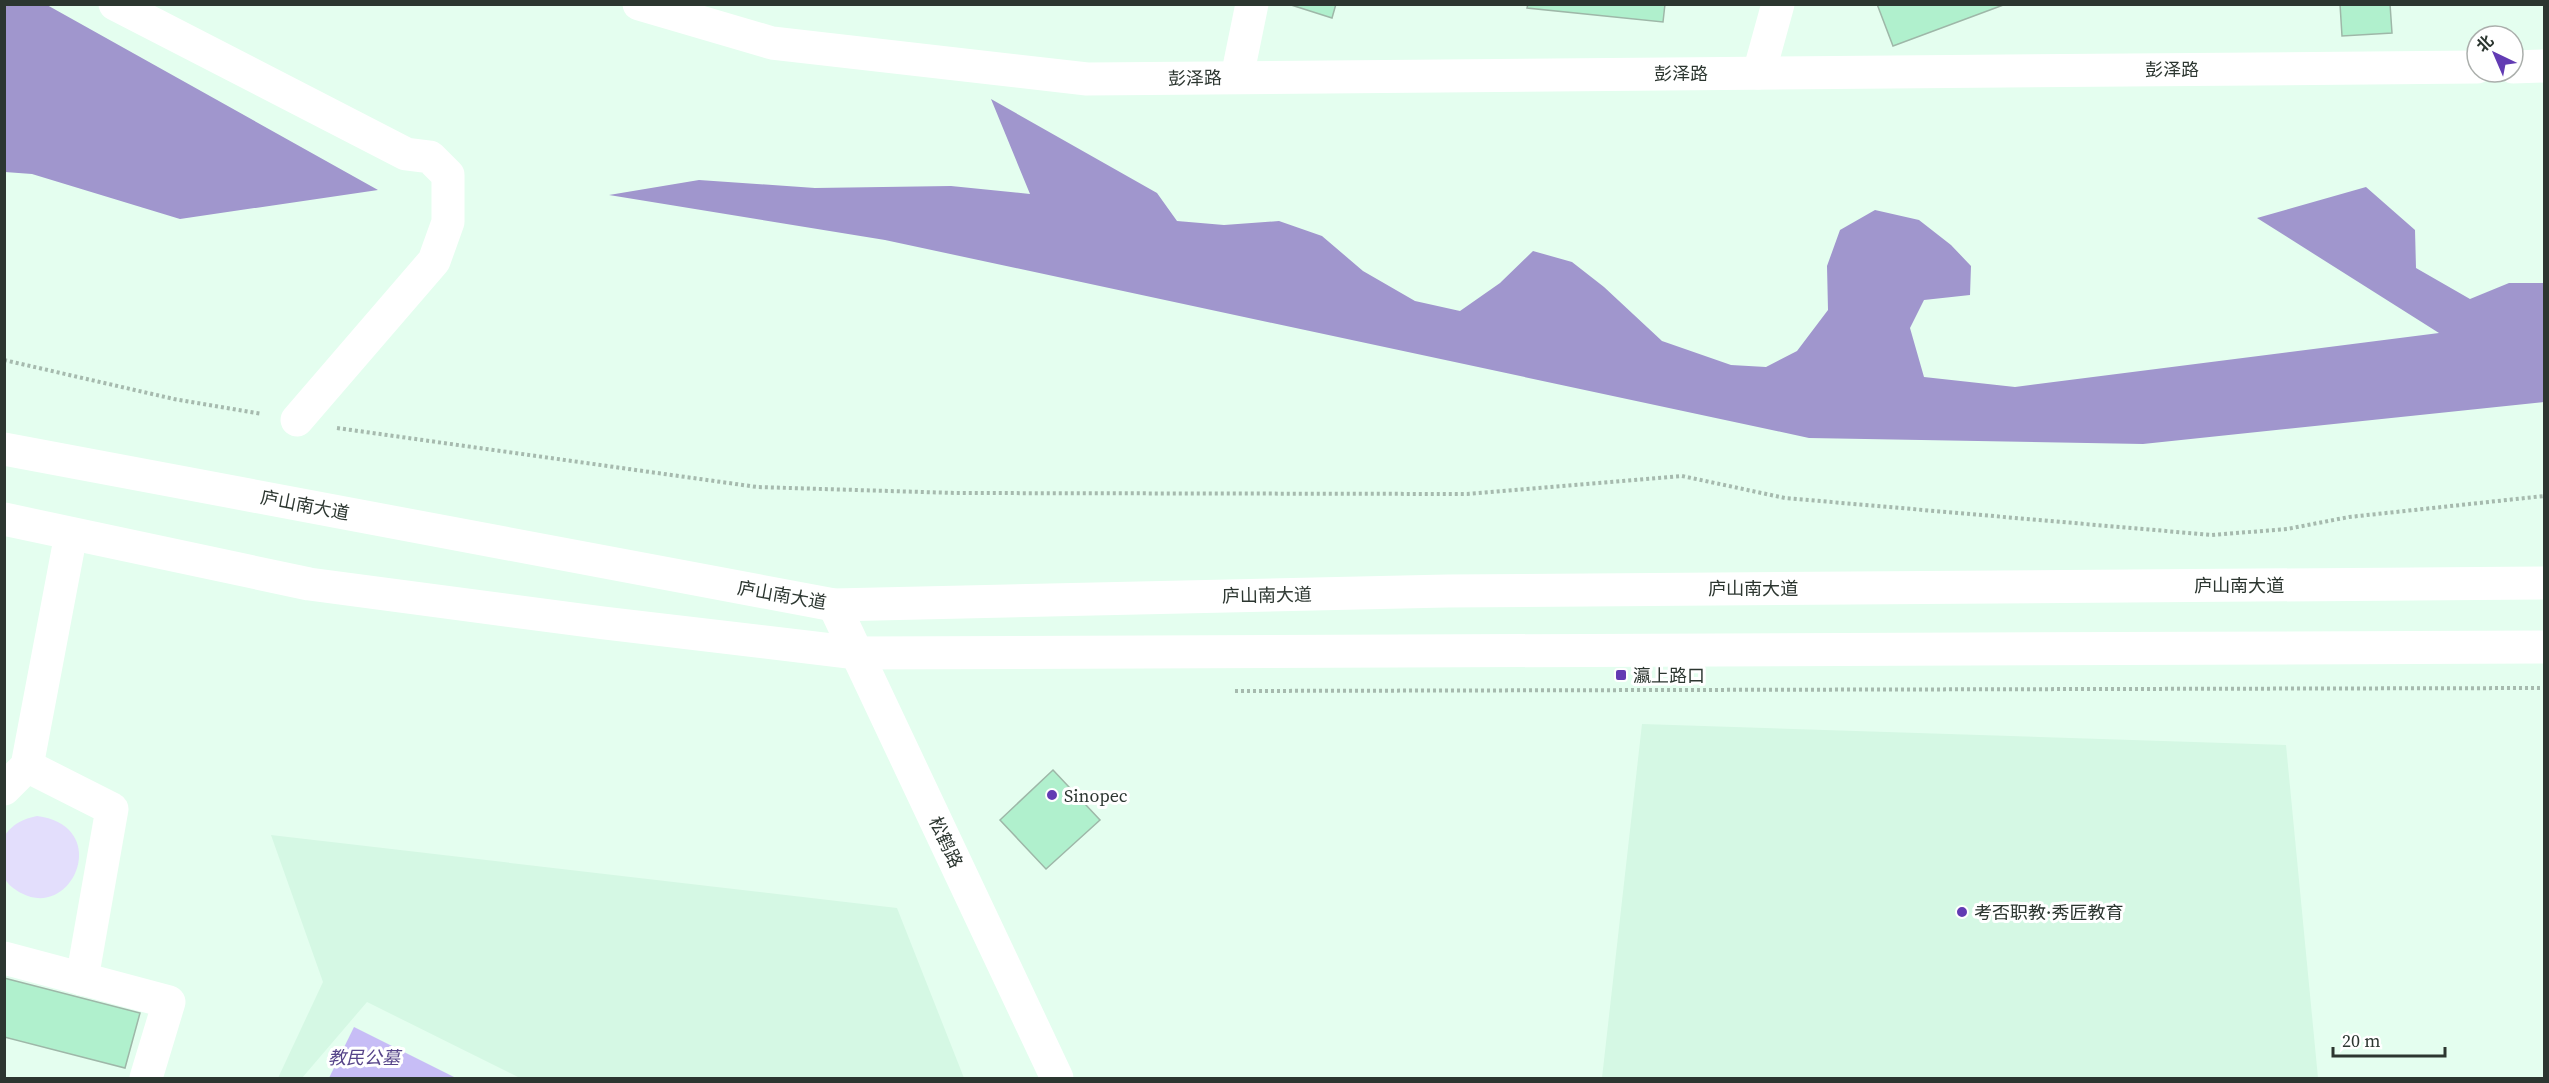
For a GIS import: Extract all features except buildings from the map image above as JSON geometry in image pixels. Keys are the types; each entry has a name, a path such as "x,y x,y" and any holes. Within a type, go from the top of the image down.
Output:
{"main road":[{"path":"115,4 406,154 430,157 448,175 448,222 434,261 297,420"},
{"name":"彭泽路","path":"639,4 772,43 1087,79 2465,67"},
{"path":"1237,77 1252,4"},
{"path":"1760,73 1778,4"},
{"path":"2525,67 2544,66"},
{"name":"庐山南大道","path":"4,449 834,605 1447,591 2544,583"},
{"path":"4,519 309,584 604,623 857,652 2544,647"},
{"path":"4,789 27,766 71,534"},
{"name":"松鹤路","path":"834,605 1057,1078"},
{"path":"27,766 112,809 82,979"},
{"path":"4,958 169,1002 146,1078"}],"path":[{"path":"4,360 174,399 384,436 769,488 955,493 1467,494 1682,476 1785,498 2212,536 2287,529 2349,518 2544,496"},
{"path":"1235,691 2544,688"}],"shaded area":[{"path":"4,5 47,5 378,190 180,219 32,174 5,172"},
{"path":"991,99 1157,193 1177,221 1224,225 1279,221 1322,236 1363,271 1415,301 1460,311 1500,283 1533,251 1572,262 1604,287 1662,341 1731,365 1766,367 1797,351 1828,310 1827,266 1840,230 1875,210 1919,220 1951,245 1971,266 1970,295 1924,300 1910,328 1924,377 2015,387 2439,333 2257,218 2366,187 2415,230 2416,268 2470,299 2509,283 2544,283 2544,402 2143,444 1809,438 885,240 609,195 699,180 815,188 951,186 1030,194"},
{"name":"考否职教·秀匠教育","path":"1642,724 2286,745 2318,1078 1602,1078"},
{"path":"37,816 60,823 74,836 79,852 77,869 69,884 56,894 40,898 21,893 11,886 4,877 3,867 5,835 19,822"},
{"path":"271,835 897,908 964,1078 520,1078 367,1002 302,1078 278,1078 323,982"}],"green space":[{"name":"教民公墓","path":"354,1027 456,1078 329,1078"}],"place":[{"name":"瀛上路口","path":"1621,675"},
{"name":"Sinopec","path":"1052,795"},
{"name":"考否职教·秀匠教育","path":"1962,912"}]}
